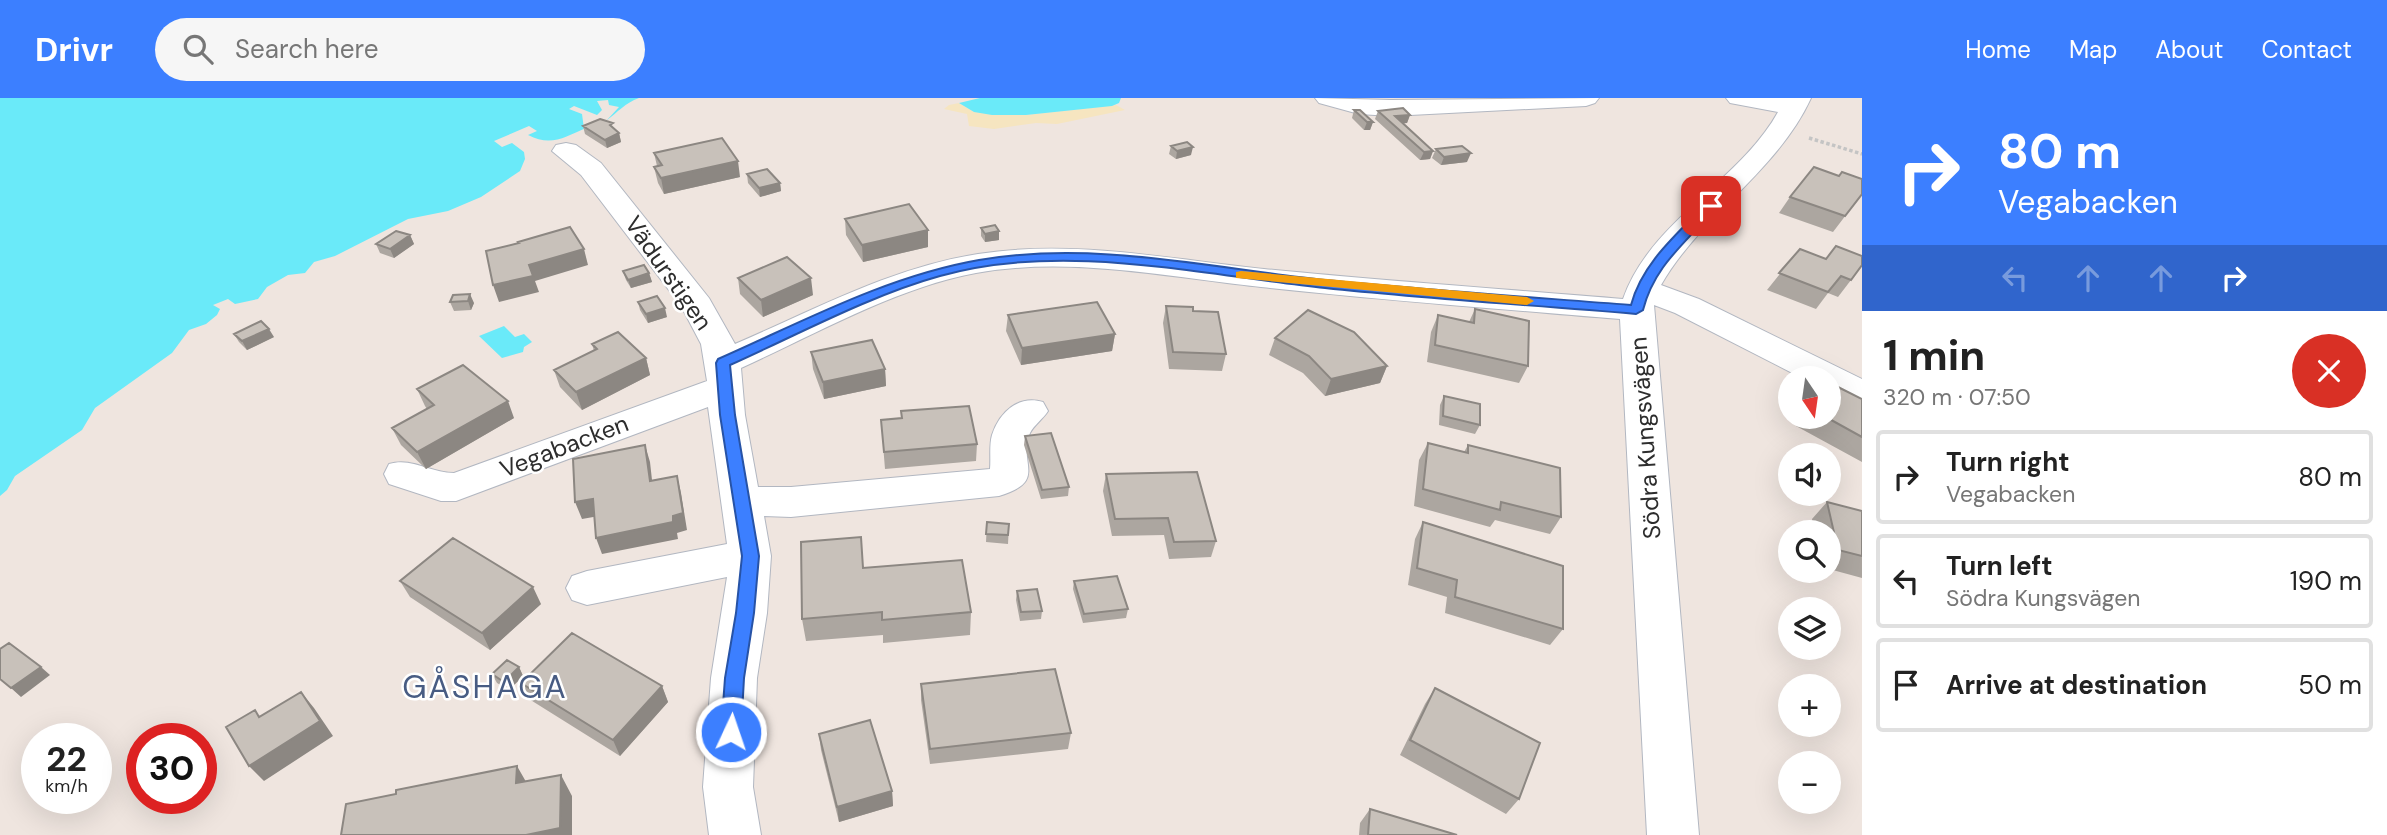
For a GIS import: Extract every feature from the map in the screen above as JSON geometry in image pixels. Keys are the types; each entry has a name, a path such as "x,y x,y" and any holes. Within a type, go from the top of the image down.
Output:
{"street":[{"path":"1328,98 1359,106 1391,108 1586,98"},
{"path":"1639,299 1659,261 1791,112 1756,99 1739,98"},
{"name":"Vädurstigen","path":"566,151 591,169 666,262 697,305 718,344 750,556 745,613 734,678 728,787 735,835"},
{"name":"Vegabacken","path":"403,474 441,487 456,487 724,375 887,290 937,272 981,263 1042,258 1119,259 1325,284 1639,299 1687,306 1862,394"},
{"name":"Södra Kungsvägen","path":"1639,299 1672,835"},
{"path":"741,501 791,502 999,482 1009,476 1008,446 1016,422 1030,411"},
{"path":"587,588 750,556"}],"path":[{"path":"1791,112 1862,154"}],"sand":[{"path":"959,103 974,112 1026,115 1116,105 1125,110 1057,124 1036,123 994,129 969,126 967,114 944,109"}],"water":[{"path":"0,98 639,98 605,121 558,139 536,139 528,135 537,131 529,126 494,141 502,147 512,143 524,152 525,159 520,171 481,197 448,211 408,219 335,256 314,262 305,273 288,275 267,287 258,299 235,304 228,299 213,305 220,309 217,315 206,324 189,330 172,353 95,408 82,430 15,476 0,496"},
{"path":"980,98 1121,98 1119,103 1112,106 1026,115 974,112 959,103"},
{"path":"504,326 515,337 524,334 532,342 524,347 523,352 502,358 479,336"}],"pier":[{"path":"608,100 609,105 619,107 607,120 584,129 582,114 569,109 574,106 597,115 602,110 597,101"}],"building":[{"path":"1403,108 1410,115 1395,116 1433,151 1424,152 1378,111"},
{"path":"1354,110 1360,110 1373,122 1367,122"},
{"path":"600,119 613,123 610,125 619,133 605,140 583,126"},
{"path":"722,138 738,161 661,178 654,167 662,165 654,153"},
{"path":"1187,142 1193,147 1177,151 1171,146"},
{"path":"1462,146 1471,153 1444,157 1436,149"},
{"path":"1814,167 1839,176 1842,172 1862,179 1862,194 1845,216 1790,197"},
{"path":"767,169 780,183 759,188 747,174"},
{"path":"909,204 928,230 862,245 845,219"},
{"path":"995,225 999,231 985,234 981,228"},
{"path":"570,227 584,249 529,265 533,276 493,285 486,251"},
{"path":"396,231 410,235 390,249 376,244"},
{"path":"1836,246 1862,256 1862,265 1851,280 1841,276 1828,292 1779,273 1800,249 1826,259"},
{"path":"787,257 811,278 761,300 738,278"},
{"path":"644,265 649,273 628,280 623,271"},
{"path":"470,294 468,301 450,302 453,295"},
{"path":"657,296 665,308 646,314 638,302"},
{"path":"1097,302 1115,334 1022,348 1008,315"},
{"path":"1166,306 1193,307 1193,311 1218,312 1226,354 1173,352"},
{"path":"1475,309 1529,321 1528,366 1435,345 1438,315 1474,323"},
{"path":"1308,310 1354,332 1387,366 1331,379 1309,356 1275,338"},
{"path":"261,321 269,329 242,341 234,334"},
{"path":"618,332 646,358 576,392 554,370 597,349 592,344"},
{"path":"872,340 885,369 823,382 811,352"},
{"path":"463,365 508,401 417,452 392,428 434,405 417,389"},
{"path":"1841,388 1862,399 1862,437 1841,425"},
{"path":"1444,396 1480,404 1480,425 1443,416"},
{"path":"969,406 977,444 884,452 881,420 902,418 901,411"},
{"path":"1051,433 1069,487 1042,490 1025,436"},
{"path":"1428,443 1468,453 1468,445 1560,468 1561,517 1501,502 1500,510 1423,489"},
{"path":"645,445 650,481 677,476 683,513 673,516 673,522 596,538 593,499 575,502 573,459"},
{"path":"1197,472 1216,541 1174,542 1168,518 1115,519 1106,474"},
{"path":"1828,506 1841,506 1862,511 1862,556 1841,551 1841,520 1831,520"},
{"path":"987,522 1009,524 1008,535 986,534"},
{"path":"1423,522 1563,566 1563,629 1455,597 1457,580 1417,568"},
{"path":"861,537 863,568 962,560 971,612 882,620 882,612 802,619 801,542"},
{"path":"453,538 533,587 482,633 400,581"},
{"path":"1117,576 1128,609 1084,614 1074,581"},
{"path":"1037,589 1042,611 1021,612 1017,591"},
{"path":"572,633 662,686 613,740 521,683"},
{"path":"9,643 41,667 11,688 0,679 0,649"},
{"path":"507,660 519,667 504,682 492,674"},
{"path":"1055,669 1071,733 930,749 921,684"},
{"path":"1435,688 1540,743 1519,799 1410,740"},
{"path":"301,692 320,721 249,766 226,727 255,710 259,717"},
{"path":"870,720 892,791 837,807 819,734"},
{"path":"517,766 516,783 561,775 560,828 526,835 341,835 346,804 396,794 396,790"},
{"path":"1370,809 1457,835 1368,835"}],"slow traffic":[{"path":"1241,275 1527,301"}],"district":[{"name":"GÅSHAGA","path":"485,687"}],"route":[{"path":"731,732 734,678 745,613 750,556 727,415 723,363 887,290 937,272 981,263 1042,258 1119,259 1243,276 1636,310 1642,289 1659,261 1711,206"}]}
